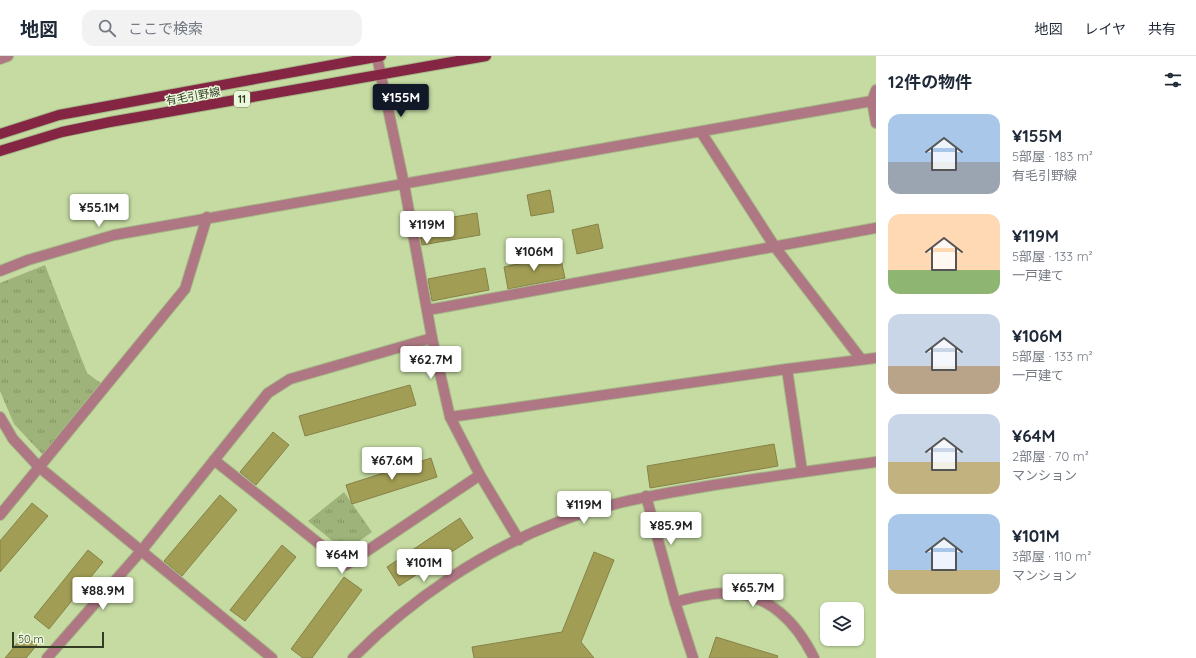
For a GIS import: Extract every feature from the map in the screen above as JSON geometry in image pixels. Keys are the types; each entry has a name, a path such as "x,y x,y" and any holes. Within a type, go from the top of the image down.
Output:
{"main road":[{"name":"有毛引野線","path":"0,134 59,114 379,56"},
{"name":"有毛引野線","path":"0,151 62,132 110,122 486,56"}],"street":[{"path":"0,59 8,56"},
{"path":"379,56 380,75 404,184 432,338 450,417 480,475 518,540"},
{"path":"876,90 872,101 876,124"},
{"path":"0,271 28,260 114,235 207,217 404,184 872,101"},
{"path":"701,132 775,247 861,359"},
{"path":"0,515 185,289 207,217"},
{"path":"428,310 876,228"},
{"path":"47,658 142,550 268,393 290,380 432,338"},
{"path":"450,417 787,368 876,358"},
{"path":"787,368 802,471"},
{"path":"0,417 13,439 39,467 272,658"},
{"path":"214,460 346,565 480,475"},
{"path":"353,658 370,641 410,607 465,569 518,540 558,522 605,506 646,496 802,471 876,462"},
{"path":"646,496 675,602 693,658"},
{"path":"675,602 726,592 757,598 784,614 804,638 814,658"}],"green space":[{"path":"45,265 87,373 102,384 43,455 14,424 0,391 0,283"},
{"path":"344,492 372,532 345,551 308,521"}],"building":[{"path":"550,190 554,212 531,216 527,195"},
{"path":"477,213 480,235 422,245 418,223"},
{"path":"598,224 603,248 577,254 572,230"},
{"path":"560,255 565,278 508,289 504,267"},
{"path":"485,268 489,290 432,301 428,279"},
{"path":"410,385 416,405 305,436 299,416"},
{"path":"273,432 289,445 256,485 240,472"},
{"path":"774,444 778,466 650,488 647,466"},
{"path":"431,458 437,477 352,504 346,485"},
{"path":"220,495 237,510 182,576 164,561"},
{"path":"32,503 48,516 0,572 0,541"},
{"path":"460,518 473,538 399,586 387,567"},
{"path":"282,545 296,557 245,621 230,610"},
{"path":"88,550 103,562 49,629 34,617"},
{"path":"594,552 614,560 581,642 594,658 474,658 472,647 562,632"},
{"path":"344,577 362,590 312,658 303,658 291,649"},
{"path":"24,635 37,645 26,658 5,658"},
{"path":"716,637 778,656 777,658 709,658"}]}
